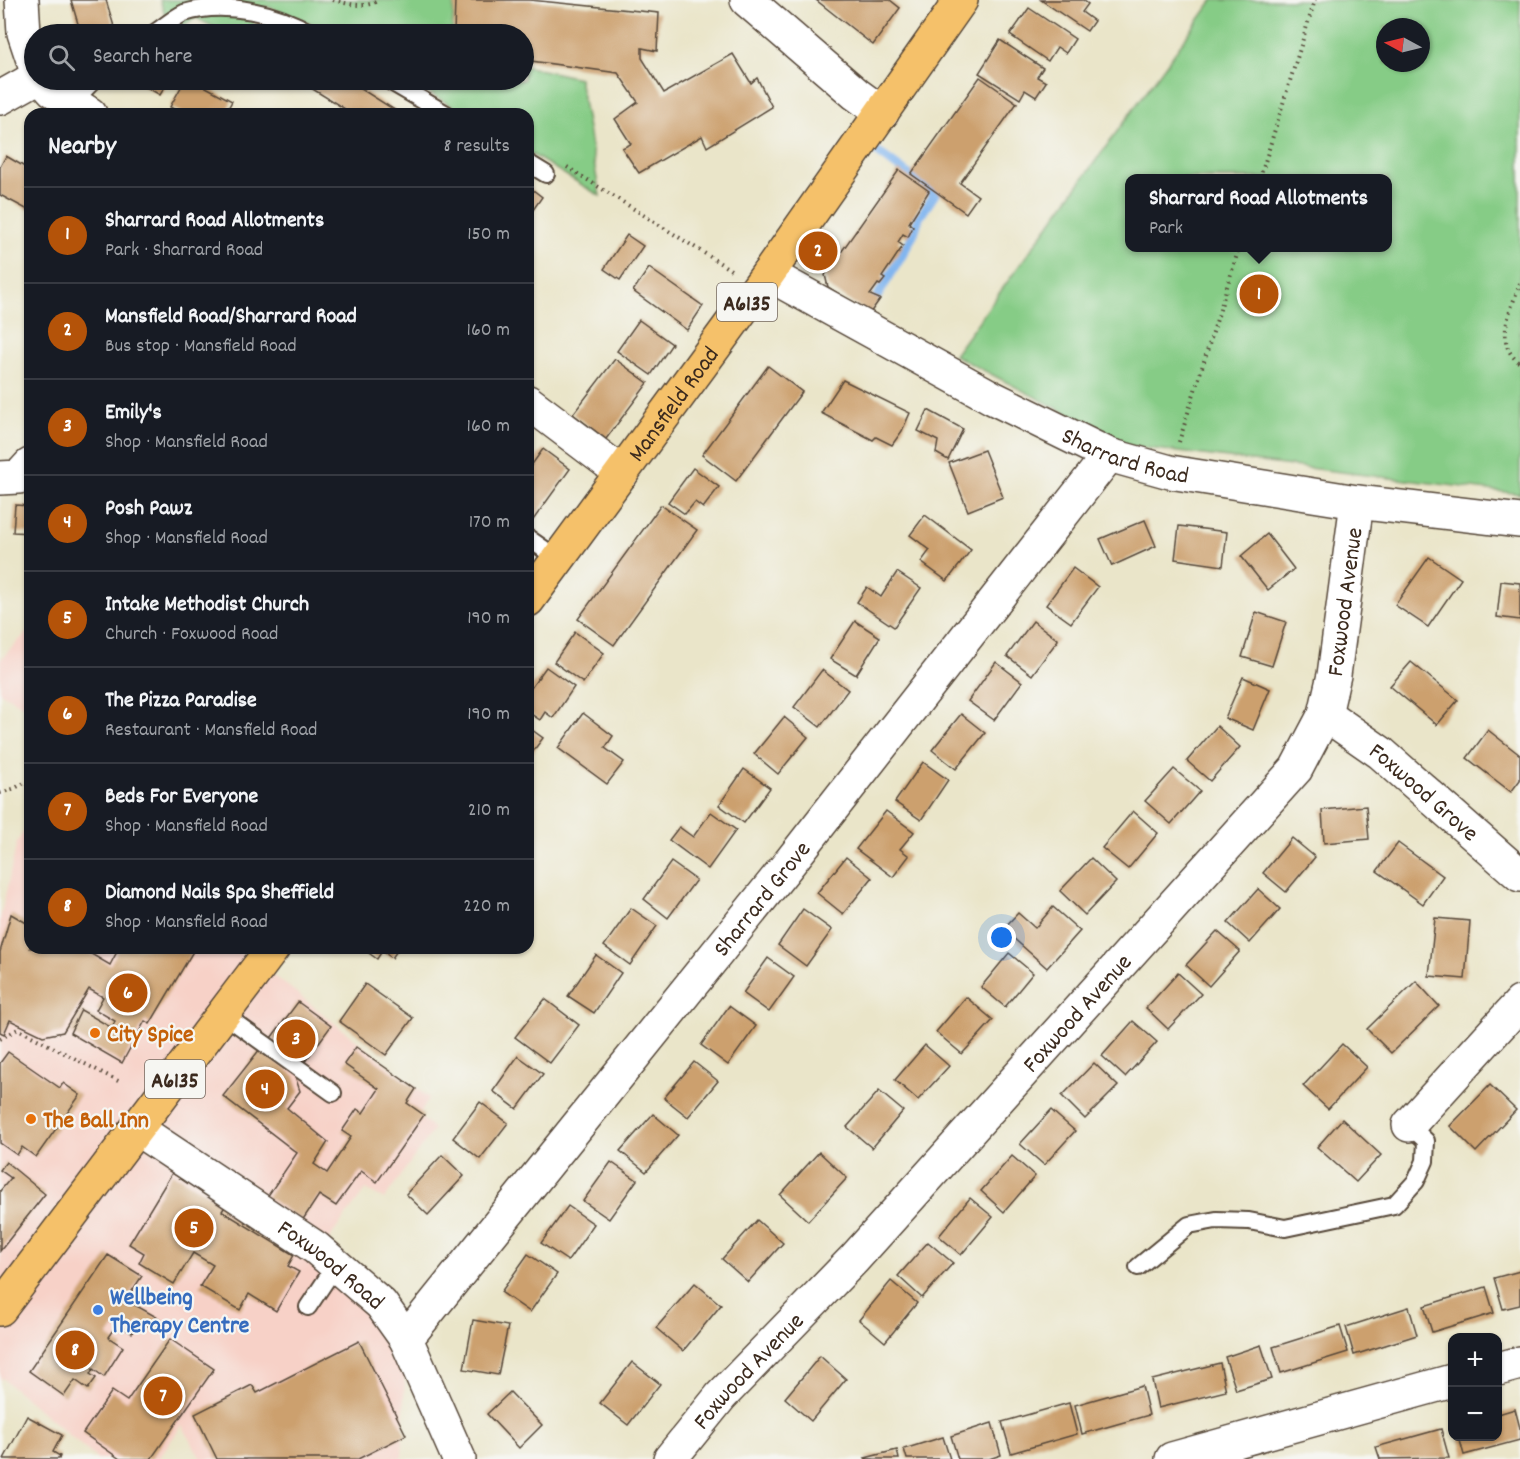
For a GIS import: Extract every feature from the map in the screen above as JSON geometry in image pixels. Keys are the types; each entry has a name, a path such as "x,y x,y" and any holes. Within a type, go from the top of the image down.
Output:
{"main road":[{"name":"Mansfield Road","path":"534,592 768,274 961,0"},
{"name":"A6135","path":"0,1309 268,954"}],"street":[{"path":"22,0 24,33"},
{"path":"747,0 856,94 882,113"},
{"path":"0,98 24,85"},
{"path":"53,90 81,108"},
{"name":"Sharrard Road","path":"768,274 983,393 1110,455 1170,472 1357,502 1520,521"},
{"path":"534,407 622,473"},
{"name":"Sharrard Grove","path":"406,1339 787,866 1110,455"},
{"path":"0,478 19,477 24,472"},
{"name":"Foxwood Avenue","path":"670,1459 721,1396 854,1259 1296,769 1325,714 1334,675 1357,502"},
{"name":"Foxwood Grove","path":"1325,714 1381,753 1520,875"},
{"path":"1409,1125 1520,1003"},
{"name":"Foxwood Road","path":"137,1129 316,1248 381,1304 406,1339 459,1459"},
{"path":"1502,1368 1520,1363"},
{"path":"1172,1459 1448,1383"}],"lane":[{"path":"168,24 183,14 215,7 249,9 296,24"},
{"path":"81,108 89,90"},
{"path":"405,90 436,108"},
{"path":"534,167 546,174"},
{"path":"534,542 558,559"},
{"path":"223,1014 333,1093"},
{"path":"1138,1268 1189,1225 1216,1220 1249,1221 1285,1228 1394,1204 1416,1181 1425,1161 1426,1141 1409,1125"},
{"path":"308,1308 336,1266"}],"path":[{"path":"333,0 353,5 374,4 379,0"},
{"path":"1261,174 1315,0"},
{"path":"546,174 556,160 727,266 733,272"},
{"path":"1170,472 1238,252"},
{"path":"1520,283 1504,333 1507,349 1520,363"},
{"path":"0,793 24,783"},
{"path":"0,1039 18,1029 120,1082"}],"shaded area":[{"path":"24,635 24,706 0,692 0,660"},
{"path":"24,831 24,954 242,954 289,987 429,1098 419,1116 434,1129 384,1199 366,1189 323,1247 406,1339 402,1459 201,1459 182,1425 158,1459 97,1459 1,1377 0,1383 0,919 17,842"}],"green space":[{"path":"160,0 454,0 453,24 313,24 266,6 253,24 208,24 196,18 185,24 168,24"},
{"path":"1213,0 1520,0 1520,494 1130,446 954,355"},
{"path":"534,68 579,78 600,196 534,156 534,108 455,108 425,90 534,90"}],"building":[{"path":"71,0 106,0 113,24 78,24"},
{"path":"455,0 530,0 659,13 657,51 642,48 642,58 664,93 733,54 751,83 757,78 772,107 707,147 702,136 639,173 622,148 631,144 615,119 638,102 618,73 534,61 534,24 454,24"},
{"path":"816,0 890,0 900,8 873,45"},
{"path":"1041,0 1083,0 1088,4 1082,12 1094,21 1087,31"},
{"path":"1029,8 1075,39 1066,53 1057,47 1048,61 1010,35"},
{"path":"1000,40 1043,68 1037,77 1046,82 1036,97 1025,90 1020,99 979,73"},
{"path":"980,77 1017,103 960,183 978,196 966,213 911,174"},
{"path":"151,90 163,90 160,95"},
{"path":"179,90 212,90 232,101 228,108 170,107"},
{"path":"314,90 363,90 391,108 343,108"},
{"path":"6,156 24,166 24,208 0,195 0,167"},
{"path":"899,170 929,191 909,223 913,227 908,237 903,234 898,242 903,246 882,277 885,279 870,295 880,299 870,313 828,287 825,275"},
{"path":"534,191 542,197 534,208"},
{"path":"627,235 643,246 620,280 604,269"},
{"path":"649,268 703,306 687,330 633,291"},
{"path":"639,320 672,344 651,375 617,351"},
{"path":"615,359 648,383 606,439 573,414"},
{"path":"768,366 802,392 736,481 702,455"},
{"path":"843,380 910,413 902,431 892,445 876,437 873,440 821,413"},
{"path":"928,410 963,429 948,460 936,453 938,441 918,431"},
{"path":"543,449 570,469 534,519 534,462"},
{"path":"984,450 1003,497 968,511 949,463"},
{"path":"693,468 719,487 703,508 695,502 685,514 668,502"},
{"path":"15,505 24,506 24,533 13,532"},
{"path":"661,505 697,530 614,645 578,619"},
{"path":"925,515 971,550 947,581 921,562 930,550 910,535"},
{"path":"1145,520 1156,546 1112,566 1100,539"},
{"path":"1179,526 1227,532 1223,566 1175,559"},
{"path":"1267,534 1294,569 1268,590 1241,556"},
{"path":"1429,557 1461,579 1428,627 1395,605"},
{"path":"1073,568 1098,587 1071,623 1046,605"},
{"path":"897,572 921,588 894,627 857,602 867,587 881,597"},
{"path":"1501,581 1520,583 1520,620 1497,617"},
{"path":"1256,612 1286,622 1272,666 1242,657"},
{"path":"855,621 880,637 856,675 830,659"},
{"path":"1033,621 1058,640 1032,675 1007,656"},
{"path":"575,632 604,653 583,683 554,662"},
{"path":"996,662 1022,682 994,720 968,701"},
{"path":"1411,662 1458,700 1437,725 1390,686"},
{"path":"546,667 574,687 553,718 545,712 540,720 534,716 534,684"},
{"path":"822,670 848,690 820,727 794,707"},
{"path":"1243,677 1270,689 1253,730 1225,718"},
{"path":"583,713 613,736 605,748 624,762 607,784 558,748"},
{"path":"961,714 985,733 956,769 932,750"},
{"path":"784,717 808,737 778,774 754,754"},
{"path":"1217,726 1240,747 1210,781 1187,761"},
{"path":"1488,730 1520,755 1520,780 1511,792 1467,758"},
{"path":"534,731 543,738 534,750"},
{"path":"923,762 948,780 921,820 895,802"},
{"path":"744,769 770,788 744,823 719,805"},
{"path":"1174,769 1200,791 1171,824 1145,801"},
{"path":"1366,806 1369,839 1324,843 1322,810"},
{"path":"886,811 914,832 900,849 909,856 893,877 856,849"},
{"path":"1133,811 1158,833 1128,869 1102,848"},
{"path":"711,812 736,830 708,869 669,840 679,827 693,837"},
{"path":"1292,838 1315,857 1286,892 1263,873"},
{"path":"1398,843 1443,876 1423,904 1377,871"},
{"path":"846,857 872,878 843,914 817,893"},
{"path":"1091,858 1116,882 1085,915 1060,891"},
{"path":"671,862 696,880 668,918 644,899"},
{"path":"1258,889 1280,909 1250,943 1228,923"},
{"path":"1053,907 1080,931 1047,968 1003,929 1018,913 1035,928"},
{"path":"631,908 657,926 630,965 604,946"},
{"path":"803,909 832,930 806,966 778,945"},
{"path":"11,914 24,922 24,954 91,954 110,965 116,954 191,954 150,1024 145,1021 122,1063 70,1033 81,1010 112,1028 115,1021 96,1010 103,997 89,989 63,1032 43,1036 10,1020 4,1034 0,1032 0,952"},
{"path":"1435,918 1470,921 1465,979 1429,976"},
{"path":"1217,931 1240,951 1209,986 1186,965"},
{"path":"1009,953 1033,973 1005,1007 981,987"},
{"path":"370,954 380,954 377,959"},
{"path":"596,955 621,973 594,1013 568,996"},
{"path":"768,958 794,977 769,1012 743,993"},
{"path":"1178,973 1201,994 1168,1029 1146,1008"},
{"path":"1416,981 1439,1006 1391,1053 1367,1029"},
{"path":"365,984 413,1018 386,1055 339,1021"},
{"path":"966,997 993,1020 962,1054 936,1032"},
{"path":"545,999 579,1025 550,1063 515,1037"},
{"path":"298,1002 331,1026 304,1063 271,1038"},
{"path":"729,1006 756,1026 728,1065 701,1045"},
{"path":"1133,1021 1157,1042 1125,1077 1102,1056"},
{"path":"1342,1044 1367,1067 1328,1109 1303,1086"},
{"path":"925,1045 949,1066 918,1100 895,1080"},
{"path":"356,1047 416,1089 407,1103 424,1115 377,1182 361,1171 336,1206 319,1195 302,1221 267,1197 297,1153 223,1096 260,1049 295,1076 300,1091 287,1108 328,1142 314,1164 327,1173 351,1137 342,1131 357,1109 363,1113 379,1089 344,1064"},
{"name":"The Ball Inn","path":"8,1052 60,1088 63,1083 80,1095 36,1157 22,1147 17,1155 0,1143 0,1063"},
{"path":"518,1056 543,1074 517,1109 493,1091"},
{"path":"694,1062 718,1081 688,1117 664,1098"},
{"path":"1094,1063 1118,1086 1085,1119 1062,1096"},
{"path":"1490,1085 1516,1110 1476,1152 1450,1126"},
{"path":"879,1091 903,1111 872,1148 847,1127"},
{"path":"480,1102 508,1123 480,1159 453,1138"},
{"path":"1051,1110 1075,1131 1044,1165 1020,1144"},
{"path":"653,1114 678,1135 646,1172 620,1151"},
{"path":"1342,1119 1381,1155 1356,1182 1317,1147"},
{"path":"819,1152 847,1178 808,1221 780,1195"},
{"path":"442,1155 464,1176 428,1215 406,1194"},
{"path":"1012,1156 1035,1176 1004,1212 981,1191"},
{"path":"6,1162 45,1194 0,1251 0,1191 11,1178 0,1170"},
{"path":"611,1162 637,1180 609,1219 583,1201"},
{"path":"172,1173 226,1205 222,1211 294,1255 288,1266 299,1272 276,1311 249,1294 240,1310 200,1286 213,1265 193,1253 174,1284 139,1263 144,1253 129,1244"},
{"path":"970,1198 993,1217 961,1255 939,1236"},
{"path":"568,1206 594,1224 568,1261 541,1243"},
{"path":"757,1220 783,1243 748,1282 722,1259"},
{"path":"928,1242 953,1263 922,1298 898,1276"},
{"path":"528,1254 557,1274 530,1312 501,1292"},
{"path":"108,1255 142,1276 126,1300 160,1319 154,1329 139,1321 132,1333 117,1324 108,1337 123,1347 104,1377 93,1369 90,1374 96,1378 88,1389 75,1380 64,1396 29,1371"},
{"path":"1520,1271 1520,1305 1503,1309 1494,1278"},
{"path":"891,1281 917,1303 885,1342 859,1320"},
{"path":"695,1283 721,1305 683,1351 656,1328"},
{"path":"1486,1287 1494,1313 1432,1332 1424,1306"},
{"path":"1409,1307 1417,1335 1354,1355 1346,1327"},
{"path":"473,1320 508,1326 498,1375 464,1369"},
{"path":"1340,1326 1348,1352 1281,1373 1273,1347"},
{"path":"170,1339 214,1369 151,1459 120,1459 83,1433 112,1391 127,1401"},
{"path":"359,1341 406,1435 358,1459 217,1459 195,1414 252,1385 257,1393"},
{"path":"1261,1345 1272,1379 1236,1390 1225,1357"},
{"path":"820,1356 846,1379 811,1421 785,1398"},
{"path":"632,1362 660,1384 628,1425 600,1403"},
{"path":"1220,1363 1226,1391 1158,1408 1152,1380"},
{"path":"1142,1386 1149,1415 1082,1434 1075,1405"},
{"path":"510,1392 542,1425 519,1448 487,1414"},
{"path":"1069,1403 1077,1434 1011,1453 1002,1422"},
{"path":"1515,1409 1520,1428 1520,1440 1464,1455 1460,1441 1502,1441 1502,1413"},
{"path":"27,1416 62,1435 53,1452 60,1456 59,1459 4,1459"},
{"path":"992,1423 1001,1455 989,1459 958,1459 951,1436"},
{"path":"1441,1429 1449,1458 1380,1459 1376,1447"},
{"path":"943,1437 950,1459 907,1459 904,1449"},
{"path":"897,1450 899,1459 865,1458"}],"waterway":[{"path":"868,145 935,194 919,218 903,254 877,297"}],"place":[{"name":"Mansfield Road/Sharrard Road","path":"818,251"},
{"name":"Sharrard Road Allotments","path":"1259,294"},
{"name":"The Pizza Paradise","path":"128,993"},
{"name":"City Spice","path":"95,1033"},
{"name":"Emily's","path":"296,1039"},
{"name":"Posh Pawz","path":"265,1089"},
{"name":"The Ball Inn","path":"31,1119"},
{"name":"Intake Methodist Church","path":"194,1228"},
{"name":"Wellbeing Therapy Centre","path":"98,1310"},
{"name":"Diamond Nails Spa Sheffield","path":"75,1350"},
{"name":"Beds For Everyone","path":"163,1396"}]}
